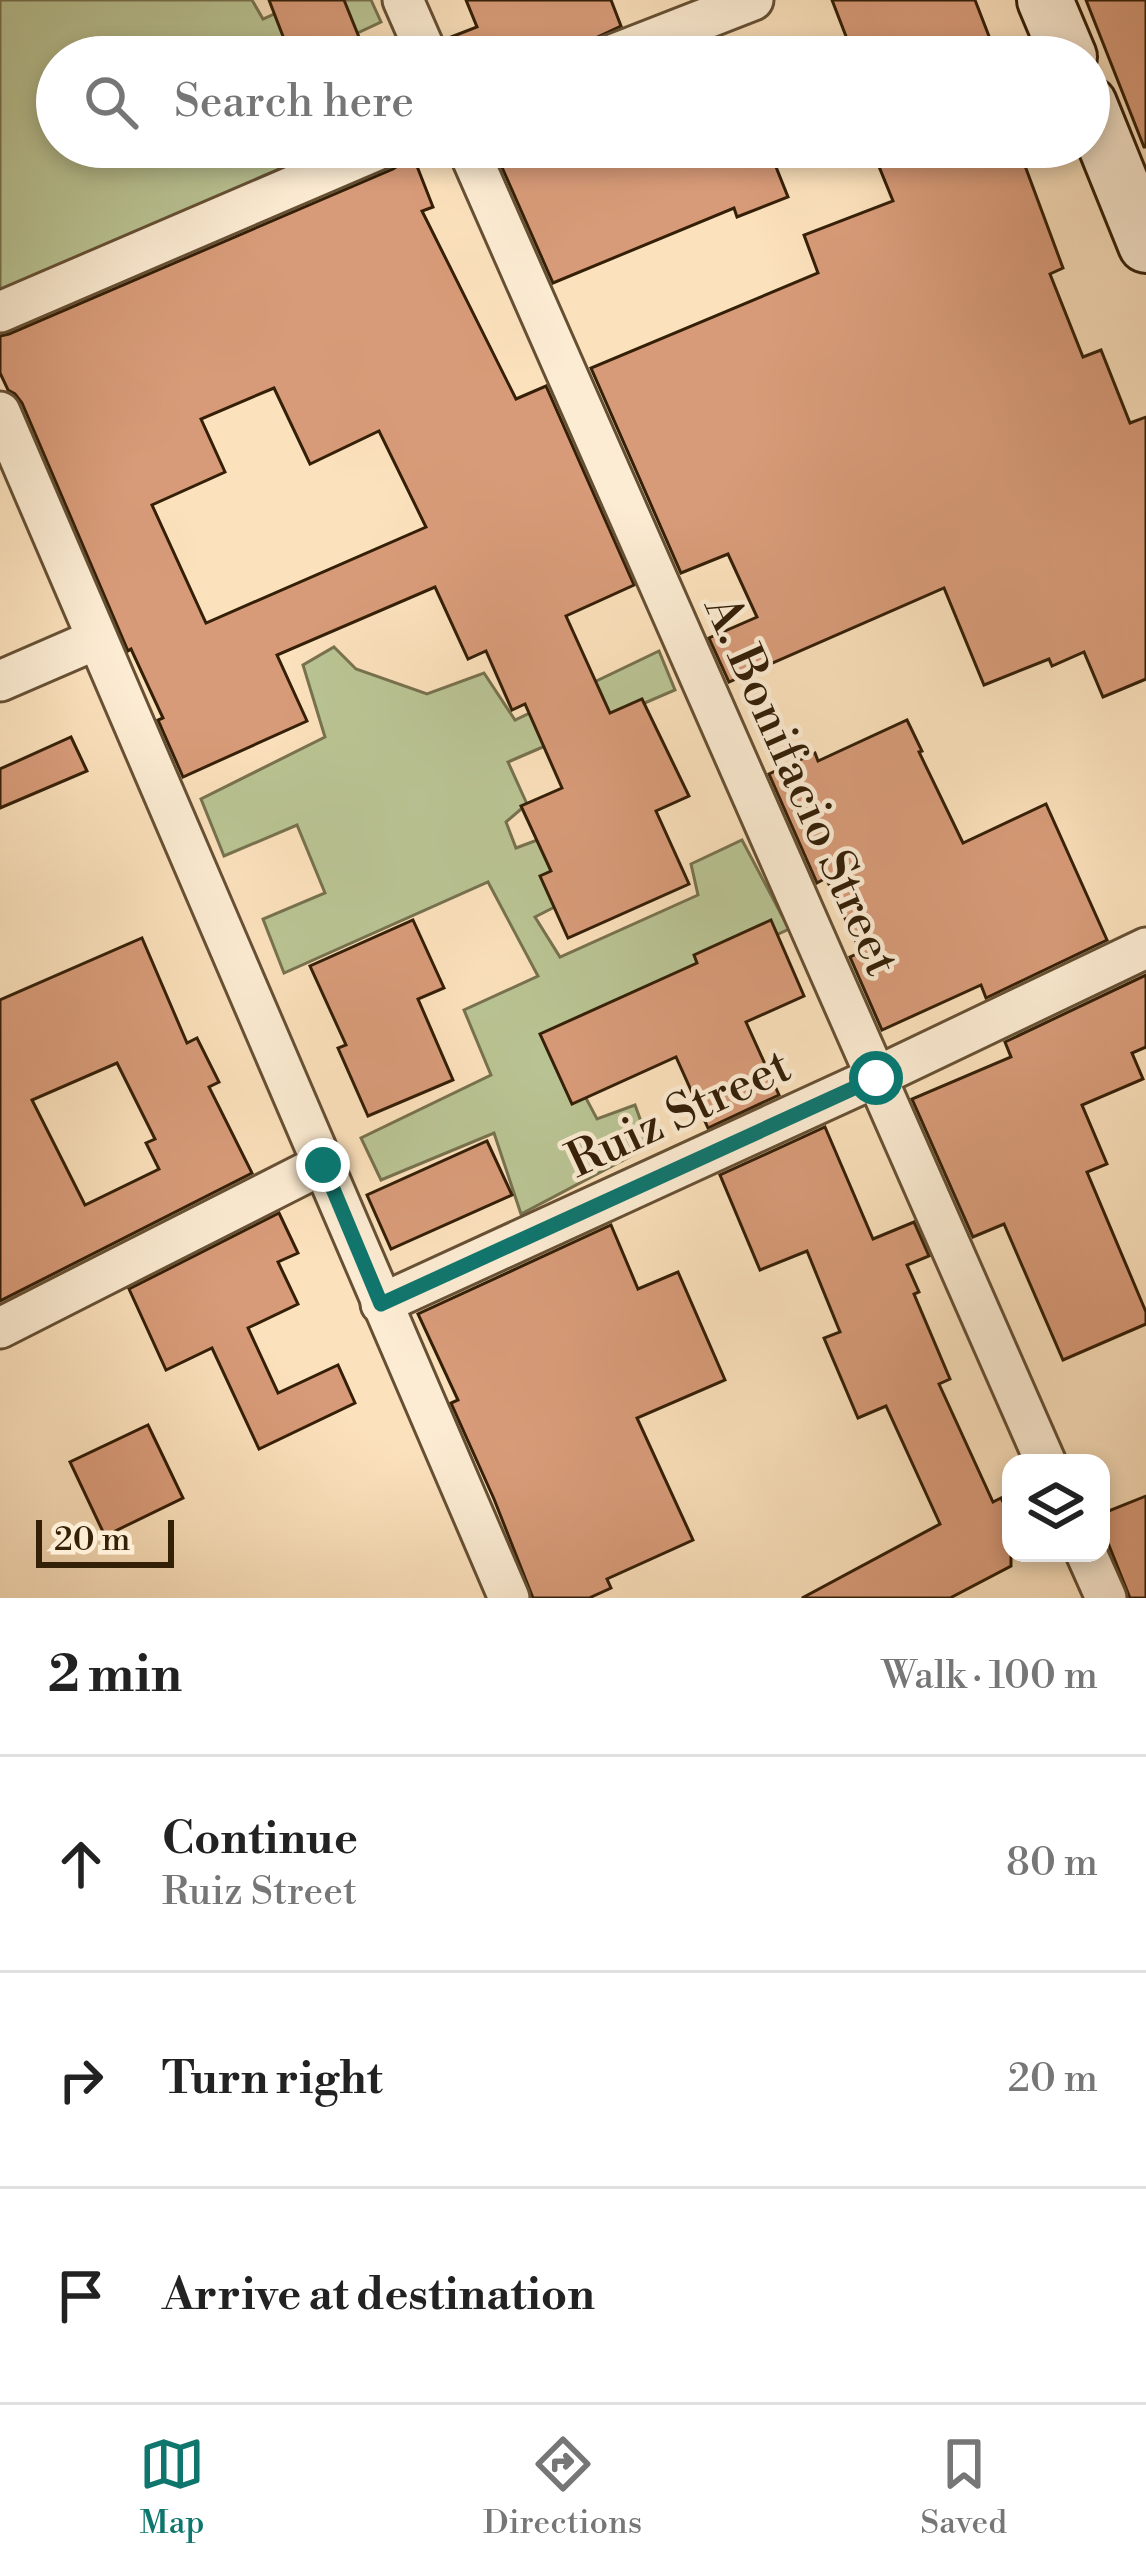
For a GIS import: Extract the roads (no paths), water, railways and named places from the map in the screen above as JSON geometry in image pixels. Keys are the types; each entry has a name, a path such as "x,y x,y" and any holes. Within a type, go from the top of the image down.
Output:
{"main road":[{"path":"1045,0 1060,36"},
{"path":"1110,156 1146,245"}],"street":[{"path":"403,0 419,36"},
{"path":"661,36 753,0"},
{"path":"0,312 335,168"},
{"name":"A. Bonifacio Street","path":"476,168 1042,1454"},
{"path":"0,412 509,1598"},
{"path":"0,681 97,639"},
{"name":"Ruiz Street","path":"381,1304 876,1078 1146,948"},
{"path":"0,1328 323,1165"},
{"path":"1090,1562 1106,1598"}]}
